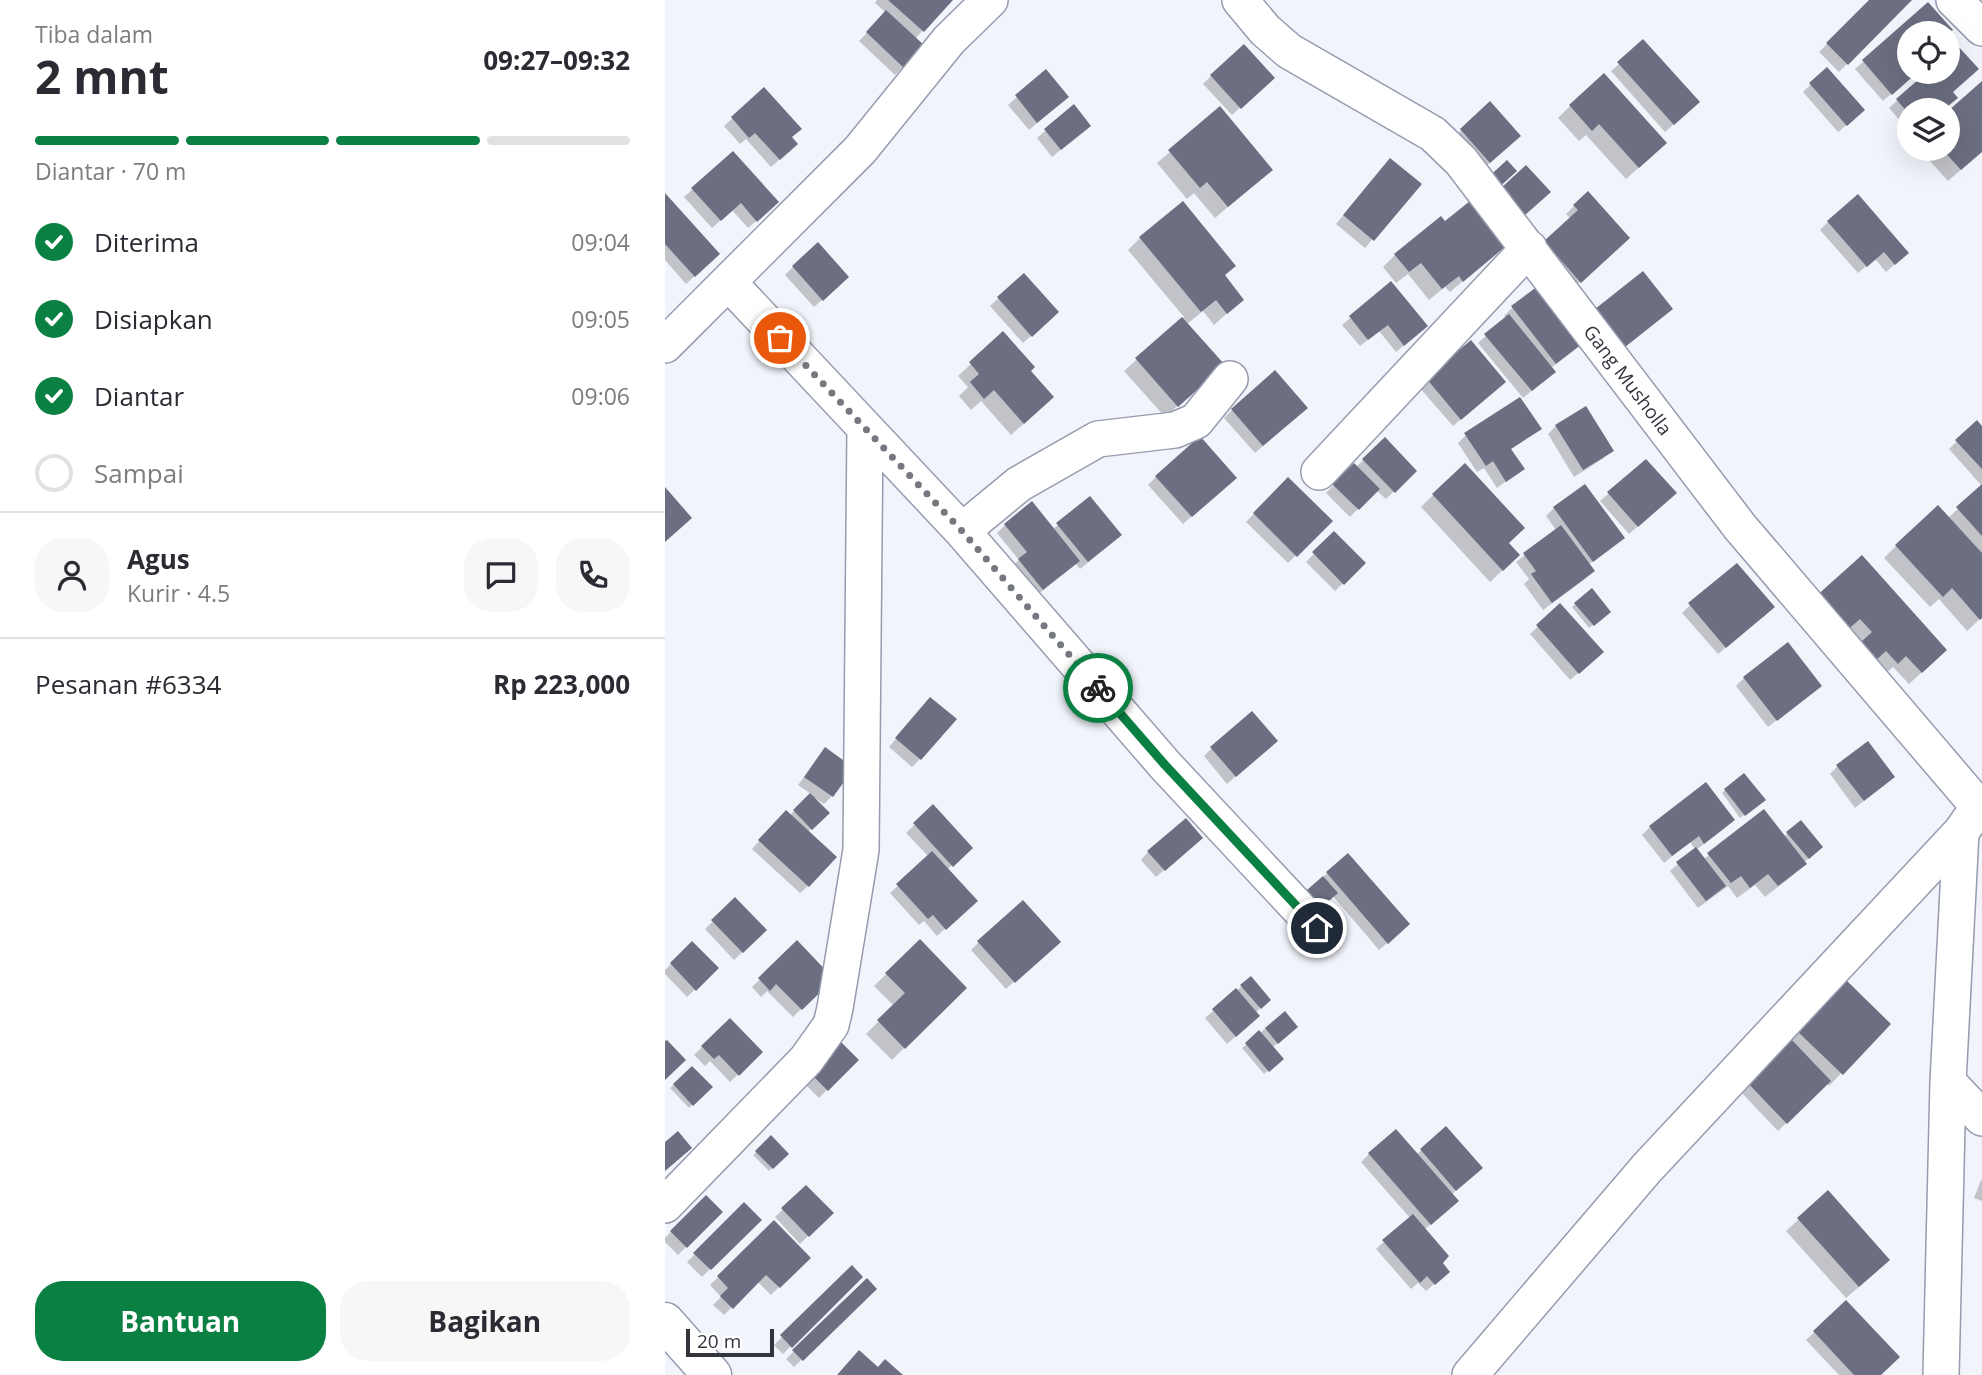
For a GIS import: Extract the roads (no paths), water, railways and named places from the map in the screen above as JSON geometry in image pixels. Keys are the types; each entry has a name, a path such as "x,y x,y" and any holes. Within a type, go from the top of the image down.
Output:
{"street":[{"path":"665,345 729,284 860,150 949,40 991,0"},
{"name":"Gang Musholla","path":"1240,0 1265,30 1289,51 1433,134 1461,161 1740,527 1974,813"},
{"path":"1954,0 1982,28"},
{"path":"1319,472 1529,248"},
{"path":"729,284 962,531 1165,765 1317,928"},
{"path":"962,531 1019,484 1098,439 1175,430 1196,421 1230,379"},
{"path":"665,1205 806,1060 831,1025 861,850 865,429"},
{"path":"1948,1368 1948,1082 1974,813"},
{"path":"1470,1375 1647,1168 1974,813"},
{"path":"1948,1082 1982,1118"},
{"path":"665,1322 706,1374"}]}
